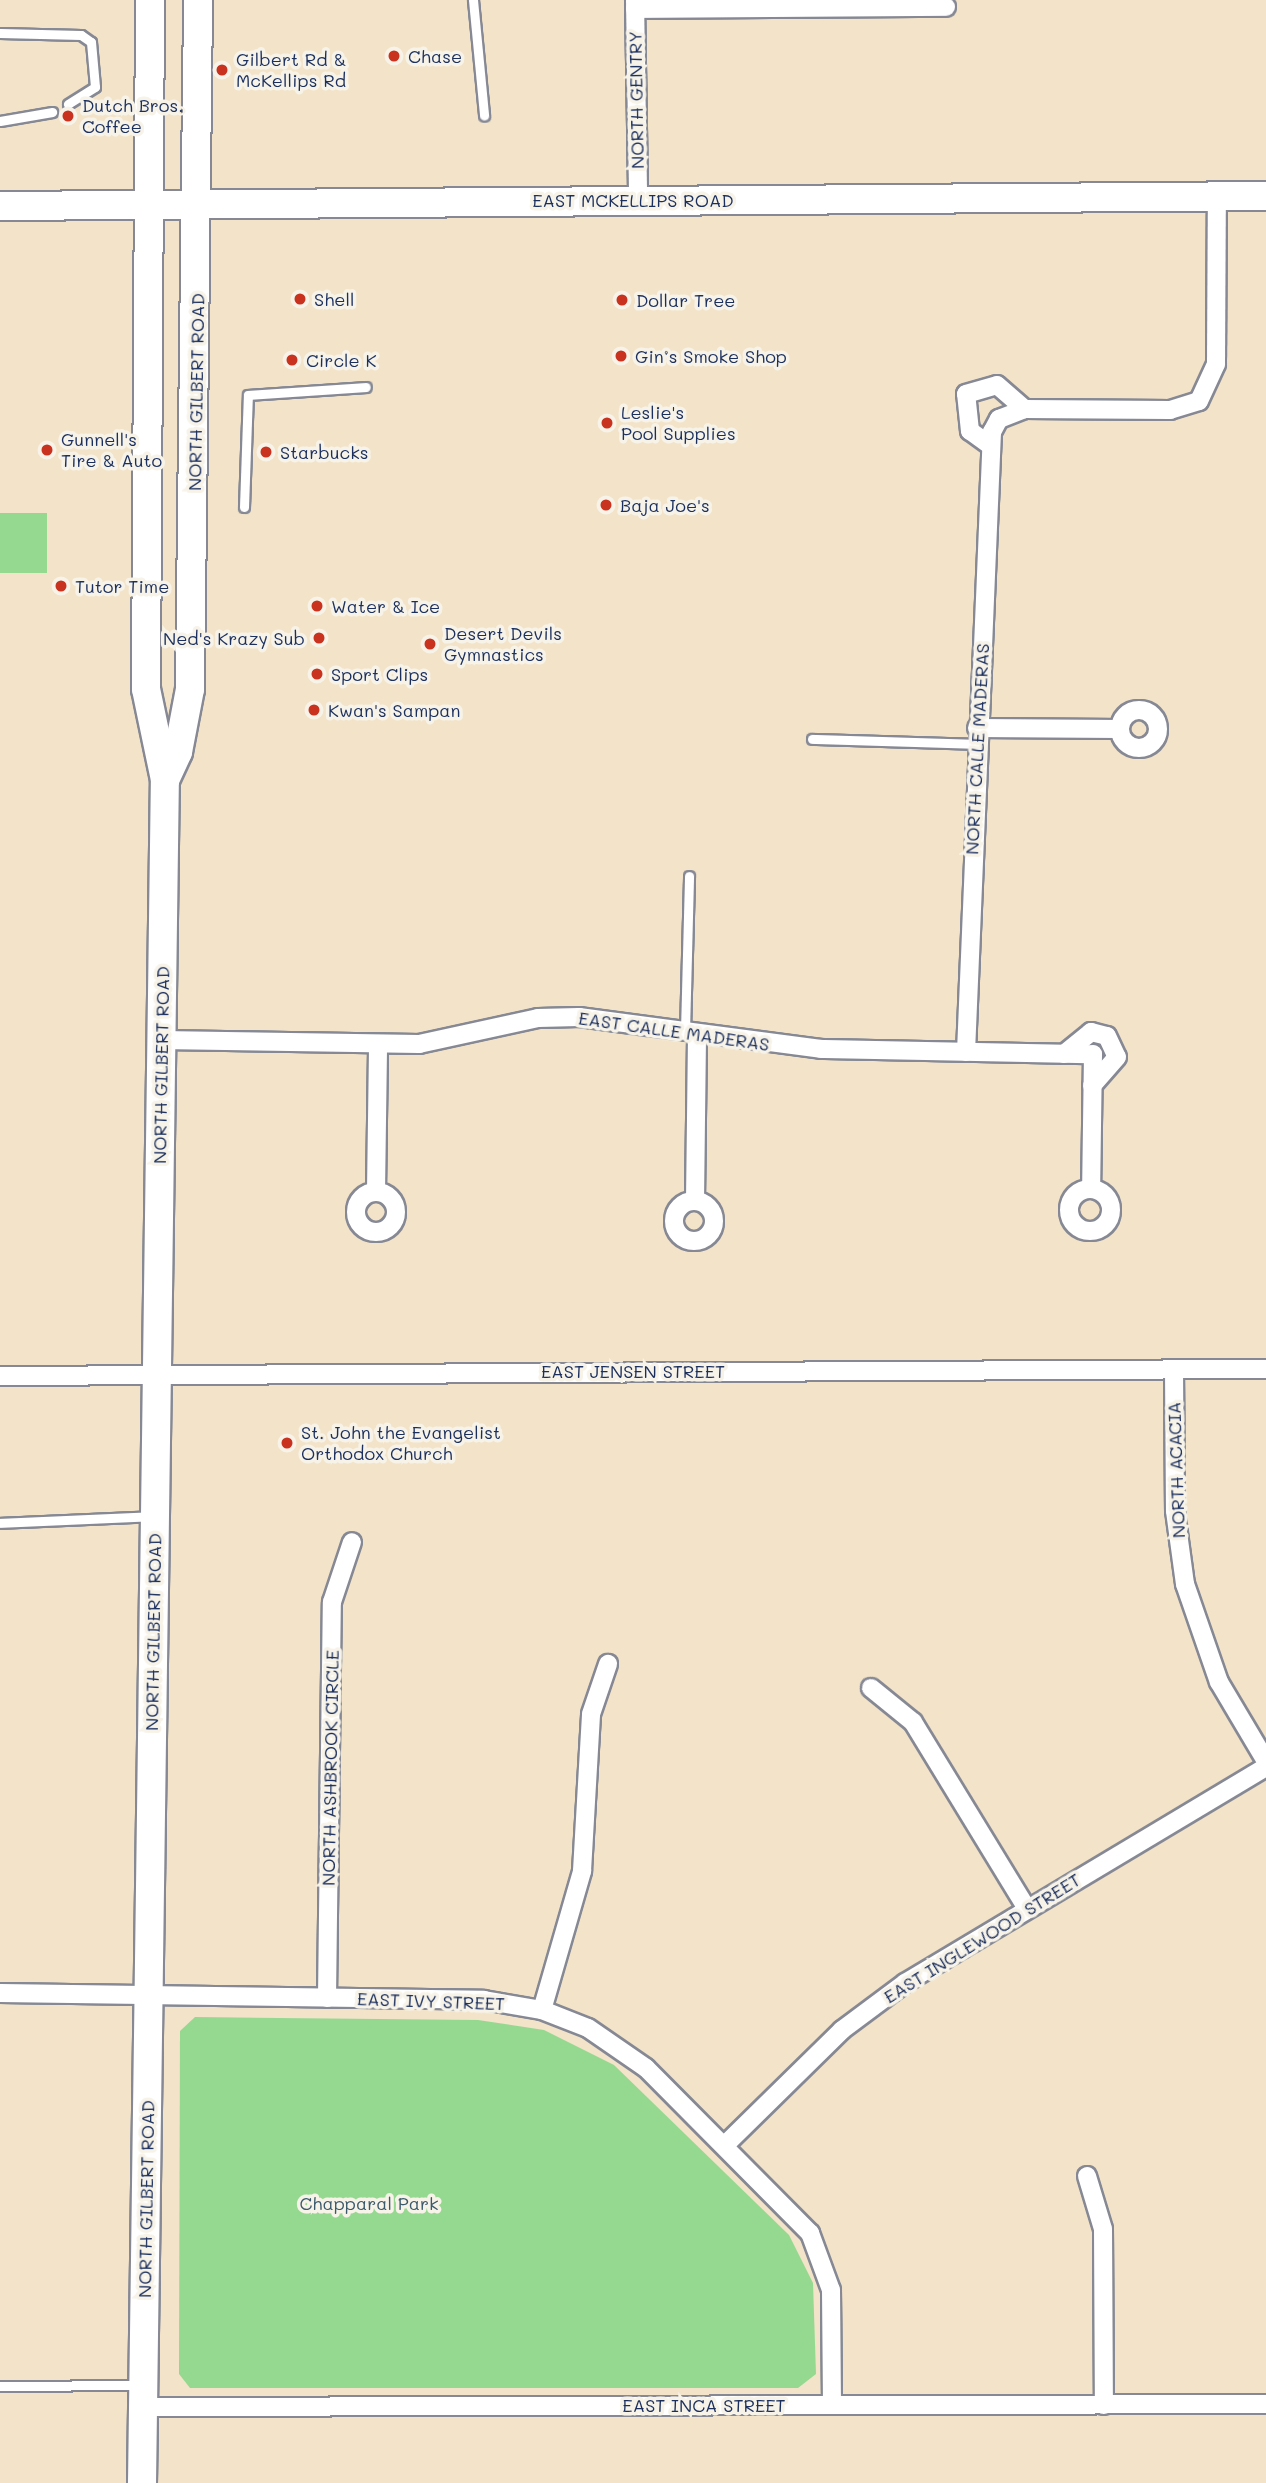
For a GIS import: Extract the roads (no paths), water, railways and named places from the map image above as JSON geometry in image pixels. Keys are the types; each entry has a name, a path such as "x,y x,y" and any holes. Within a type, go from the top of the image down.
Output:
{"main road":[{"name":"NORTH GILBERT ROAD","path":"142,2483 165,780 146,689 146,203 150,0"},
{"name":"NORTH GILBERT ROAD","path":"165,780 178,752 190,689 198,202 198,0"},
{"name":"EAST MCKELLIPS ROAD","path":"0,206 198,202 1266,196"}],"street":[{"path":"635,5 946,8"},
{"name":"NORTH GENTRY","path":"635,5 638,200"},
{"path":"991,446 970,431 966,394 997,385 1025,409 1170,410 1199,401 1216,364 1217,197"},
{"name":"NORTH CALLE MADERAS","path":"966,1052 976,736 991,446 999,419 1025,409"},
{"path":"976,736 1120,729"},
{"name":"EAST CALLE MADERAS","path":"161,1040 378,1044 452,1041 558,1017 821,1049 1093,1054 1091,1189"},
{"path":"691,1032 695,1201"},
{"path":"376,1192 378,1044"},
{"name":"NORTH ACACIA","path":"1174,1369 1175,1511 1185,1584 1219,1682 1266,1761"},
{"name":"EAST JENSEN STREET","path":"0,1376 157,1373 1266,1369"},
{"name":"NORTH ASHBROOK CIRCLE","path":"327,1998 332,1602 352,1542"},
{"path":"542,2010 582,1871 590,1714 608,1664"},
{"path":"871,1688 913,1722 1027,1909"},
{"name":"EAST INGLEWOOD STREET","path":"725,2145 872,2007 1027,1909 1266,1766"},
{"name":"EAST IVY STREET","path":"0,1993 484,2000 542,2010 633,2057 797,2217 820,2250 833,2311 832,2405"},
{"path":"1087,2176 1103,2230 1104,2405"},
{"name":"EAST INCA STREET","path":"143,2396 832,2405 1266,2404"}],"lane":[{"path":"474,0 484,115"},
{"path":"0,33 81,36 91,42 95,87 68,104"},
{"path":"0,121 52,112"},
{"path":"244,507 248,395 366,387"},
{"path":"812,739 976,736"},
{"path":"689,876 691,1032"},
{"path":"0,1523 155,1516"},
{"path":"0,2386 143,2396"}],"place":[{"name":"Chase","path":"394,56"},
{"name":"Gilbert Rd & McKellips Rd","path":"222,70"},
{"name":"Dutch Bros. Coffee","path":"68,116"},
{"name":"Shell","path":"300,299"},
{"name":"Dollar Tree","path":"622,300"},
{"name":"Gin’s Smoke Shop","path":"621,356"},
{"name":"Circle K","path":"292,360"},
{"name":"Leslie's Pool Supplies","path":"607,423"},
{"name":"Gunnell's Tire & Auto","path":"47,450"},
{"name":"Starbucks","path":"266,452"},
{"name":"Baja Joe's","path":"606,505"},
{"name":"Tutor Time","path":"61,586"},
{"name":"Water & Ice","path":"317,606"},
{"name":"Ned's Krazy Sub","path":"319,638"},
{"name":"Desert Devils Gymnastics","path":"430,644"},
{"name":"Sport Clips","path":"317,674"},
{"name":"Kwan's Sampan","path":"314,710"},
{"name":"St. John the Evangelist Orthodox Church","path":"287,1443"}],"park label":[{"name":"Chapparal Park","path":"369,2203"}]}
